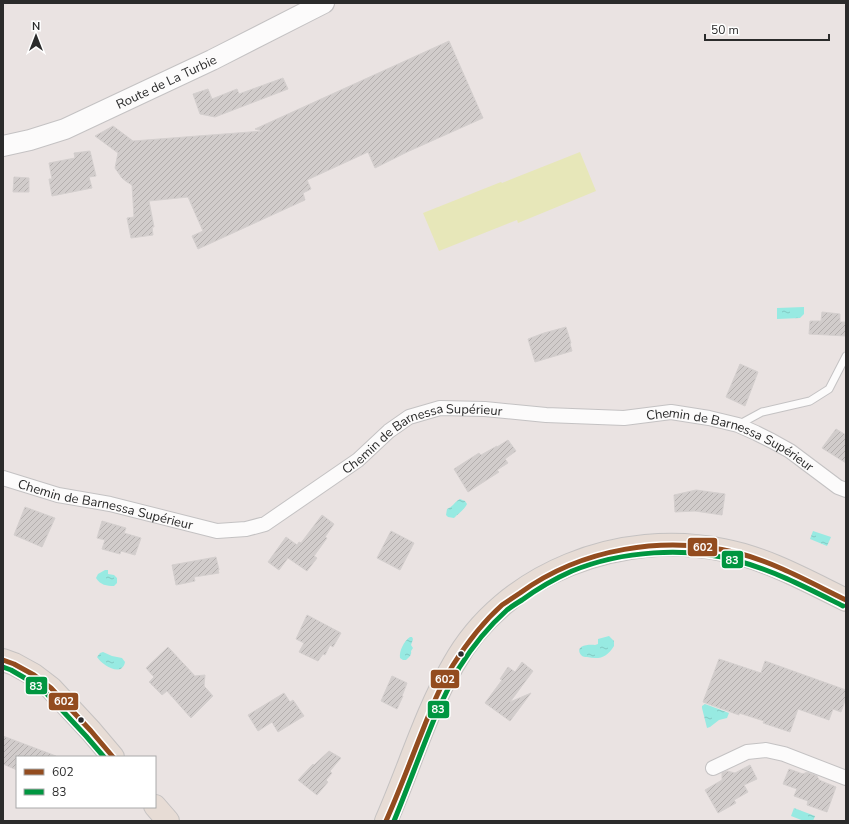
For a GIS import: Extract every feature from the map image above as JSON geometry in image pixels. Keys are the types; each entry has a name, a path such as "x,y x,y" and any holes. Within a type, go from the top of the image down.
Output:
{"main road":[{"name":"Route de La Turbie","path":"3,146 30,140 65,129 212,60 324,3"},
{"path":"386,821 431,708 453,664 466,645 492,614 517,593 539,579 569,564 595,555 632,548 664,544 702,547 723,550 750,557 780,568 846,600"},
{"path":"3,660 34,675 51,688 112,756"},
{"path":"156,807 168,821"}],"street":[{"name":"Chemin de Barnessa Supérieur","path":"3,478 58,494 110,504 217,531 246,529 265,524 358,460 389,431 409,417 440,408 485,409 546,415 624,418 671,412 709,418 756,433 790,451 838,486 846,490"},
{"path":"713,768 747,752 766,750 784,754 846,778"}],"lane":[{"path":"738,426 762,412 810,401 830,389 846,356"}],"green space":[{"path":"580,152 596,191 518,223 517,220 439,251 423,213"}],"water":[{"path":"804,307 804,314 800,318 777,319 777,308"},
{"path":"460,499 465,501 467,504 466,506 454,518 448,517 446,515 447,509"},
{"path":"813,531 831,537 827,546 810,539"},
{"path":"108,570 108,574 114,575 117,578 117,583 114,586 104,585 96,578 98,574"},
{"path":"609,636 614,641 614,646 609,653 603,657 584,657 579,652 581,647 598,644 598,639"},
{"path":"410,637 413,639 411,645 413,648 409,657 406,660 403,660 400,658 401,649"},
{"path":"103,652 122,658 125,662 123,667 116,670 103,663 97,657"},
{"path":"705,704 729,713 727,718 719,720 707,728 702,708"},
{"path":"794,808 815,816 813,821 804,821 791,816"}],"building":[{"path":"449,41 483,118 375,168 368,152 307,180 311,189 303,193 305,200 198,249 192,236 203,231 188,197 149,201 154,227 152,227 153,235 131,238 127,218 134,217 132,185 122,178 115,168 118,153 95,136 113,126 133,141 263,131 255,129"},
{"path":"283,78 288,89 215,117 200,114 193,94 208,89 212,99 237,89 239,94"},
{"path":"90,151 96,176 89,177 92,188 52,196 49,179 52,179 49,163 75,158 74,153"},
{"path":"14,177 29,178 29,192 13,192"},
{"path":"822,312 840,314 840,322 846,322 846,336 809,334 810,321 821,321"},
{"path":"566,327 572,351 535,362 528,339"},
{"path":"740,364 758,372 745,406 726,397"},
{"path":"836,429 846,435 846,463 822,448"},
{"path":"508,440 516,451 505,459 508,463 497,470 499,472 468,492 454,469 479,453 481,455"},
{"path":"696,490 725,494 722,515 695,511 675,512 674,495"},
{"path":"25,507 55,518 42,547 14,535"},
{"path":"322,515 334,524 325,537 327,538 314,556 317,558 307,571 288,558 279,570 268,562 286,537 297,545 299,542 301,543"},
{"path":"102,521 126,528 124,533 141,538 135,555 121,551 120,554 102,549 105,540 97,538"},
{"path":"391,531 414,543 400,570 377,558"},
{"path":"216,557 219,573 194,577 195,581 176,585 172,565"},
{"path":"307,615 341,633 333,647 330,645 325,655 323,654 318,661 299,652 304,643 296,639"},
{"path":"168,647 195,676 205,675 204,686 213,696 191,718 167,691 162,695 149,682 154,677 146,668"},
{"path":"719,659 761,673 765,661 846,690 846,698 841,712 833,709 829,720 798,709 790,732 763,723 764,721 739,713 739,715 703,702"},
{"path":"522,662 533,671 510,702 531,693 510,721 485,703 502,680 500,679 508,667 515,672"},
{"path":"392,676 407,683 397,709 381,701"},
{"path":"284,693 290,702 293,700 304,716 278,732 272,722 258,731 248,715"},
{"path":"3,736 56,756 16,756 16,770 3,764"},
{"path":"329,751 341,758 330,771 332,773 326,780 328,782 317,795 298,780 313,764 314,765"},
{"path":"750,765 757,779 744,785 748,792 734,800 736,803 718,813 705,790 722,780 722,773 727,771 735,773"},
{"path":"789,769 803,774 807,772 817,776 819,780 836,787 827,812 807,805 808,801 794,796 797,789 783,784"}],"transit line":[{"name":"602","path":"386,821 436,698 448,673 464,649 482,626 502,605 544,578 570,565 624,549 681,545 710,548 738,553 766,562 846,600"},
{"name":"83","path":"394,821 446,692 469,652 487,630 507,610 540,588 565,574 591,564 632,555 676,552 697,553 718,556 752,565 792,581 843,606"},
{"name":"602","path":"3,660 34,675 51,688 112,756"},
{"name":"83","path":"3,667 30,681 46,693 103,756"}]}
